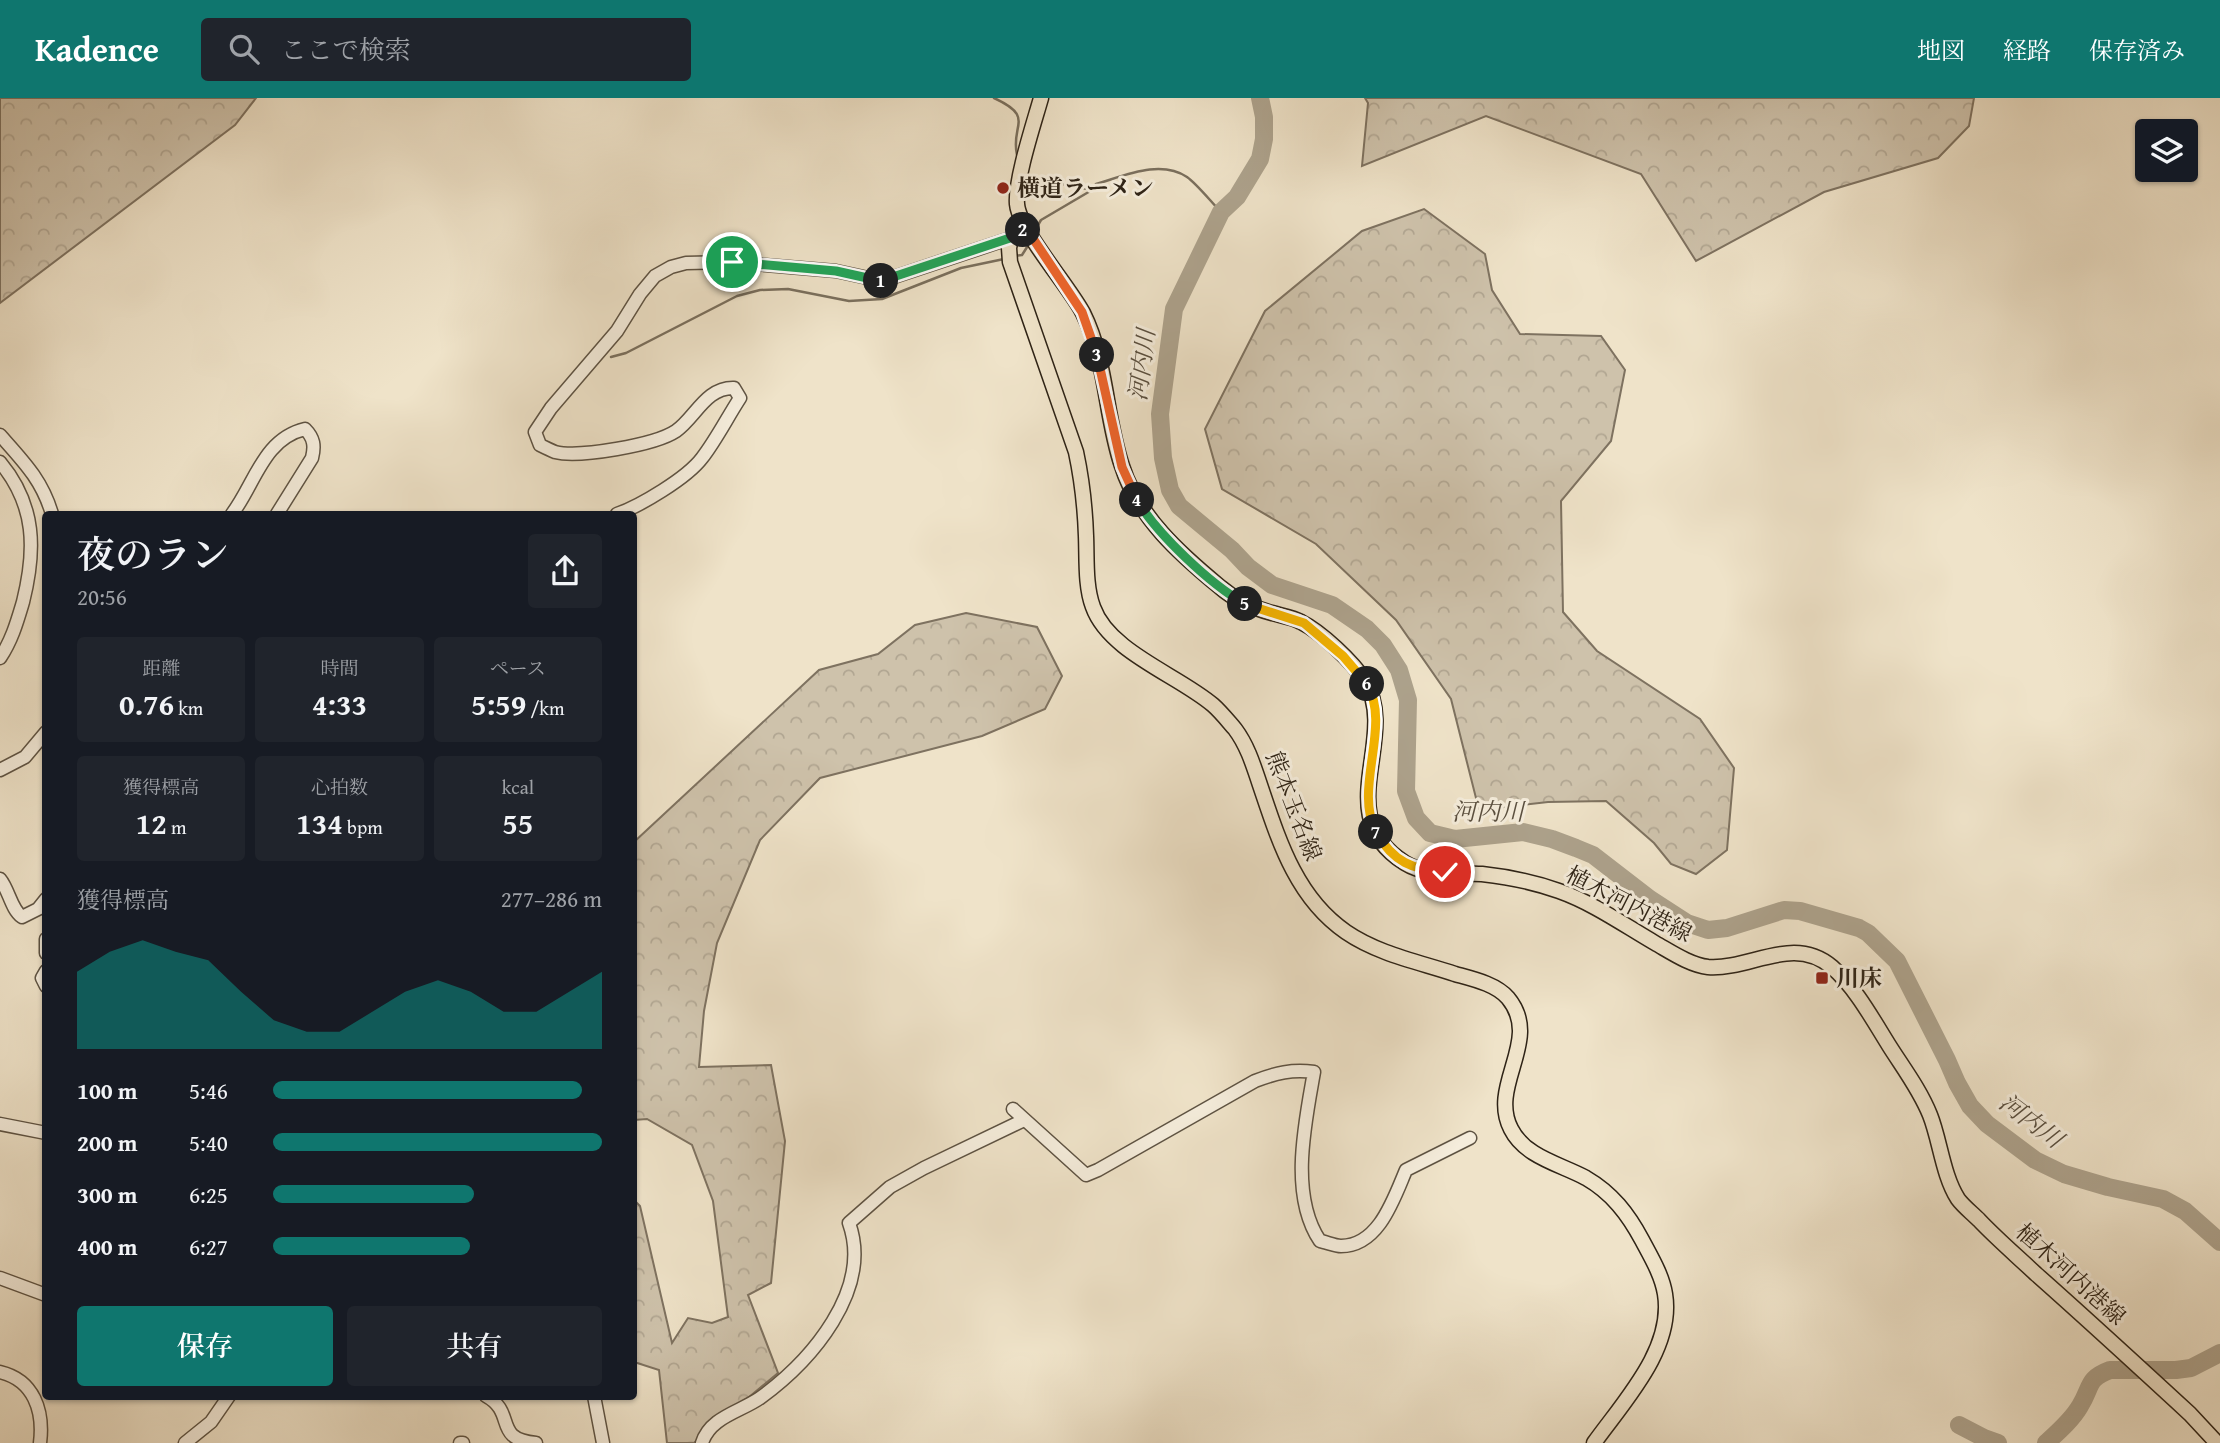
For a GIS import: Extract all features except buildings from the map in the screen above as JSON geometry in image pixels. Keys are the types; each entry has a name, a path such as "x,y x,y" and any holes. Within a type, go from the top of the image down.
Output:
{"main road":[{"path":"1010,238 1026,228 1017,204 1018,188 1041,98"},
{"name":"植木河内港線","path":"1026,228 1082,312 1094,340 1122,467 1146,515 1165,537 1221,589 1243,604 1304,623 1343,656 1370,688 1375,707 1375,723 1368,807 1372,825 1389,850 1402,862 1419,870 1507,877 1564,893 1674,954 1701,966 1742,963 1792,952 1817,958 1833,968 1873,1021 1920,1094 1958,1198 1995,1237 2190,1414 2217,1443"},
{"name":"熊本玉名線","path":"1010,238 1010,262 1076,452 1082,483 1089,589 1093,608 1102,623 1116,640 1214,706 1237,732 1248,751 1290,866 1320,911 1361,941 1486,984 1504,993 1518,1010 1521,1028 1520,1043 1507,1089 1506,1109 1510,1127 1519,1141 1534,1153 1585,1178 1615,1199 1625,1211 1657,1269 1665,1294 1665,1316 1655,1357 1594,1443"}],"street":[{"path":"627,511 687,473 701,459 740,398 734,388 728,387 712,393 678,430 636,446 576,453 555,452 540,445 535,432 551,408 617,331 640,294 655,276 671,267 686,263 732,262 836,271 882,281 1010,238"},
{"path":"234,511 246,496 264,457 291,432 305,429 311,435 315,448 312,458 279,511"},
{"path":"0,435 32,470 42,486 51,511"},
{"path":"0,462 20,491 32,541 31,571 16,627 0,658"},
{"path":"0,770 25,757 42,737"},
{"path":"0,879 22,917 42,904"},
{"path":"1013,1109 1086,1175 1255,1081 1278,1072 1314,1072 1304,1125 1303,1190 1314,1233 1320,1241 1342,1247 1375,1232 1394,1199 1406,1170 1470,1139"},
{"path":"702,1443 715,1423 751,1404 795,1370 828,1327 849,1291 853,1275 856,1251 849,1223 890,1187 1024,1121"},
{"path":"0,1124 42,1132"},
{"path":"0,1278 42,1294"},
{"path":"0,1372 10,1374 30,1390 35,1398 39,1406 40,1443"},
{"path":"185,1443 211,1422 226,1400"},
{"path":"492,1400 500,1406 507,1430 515,1441 536,1443"},
{"path":"595,1400 603,1443"}],"green space":[{"path":"0,98 256,98 235,125 0,303"},
{"path":"1365,98 1974,98 1969,126 1938,158 1824,192 1696,261 1641,174 1486,116 1362,166 1368,103"},
{"path":"1424,209 1485,254 1492,290 1520,334 1601,336 1625,370 1611,441 1561,501 1563,612 1597,651 1700,719 1734,768 1727,850 1696,874 1671,864 1654,843 1606,801 1548,802 1479,810 1451,699 1396,620 1316,544 1222,489 1205,429 1265,311 1362,231"},
{"path":"966,613 1037,627 1062,676 1045,709 982,736 820,778 760,840 717,943 704,1011 699,1067 771,1065 785,1141 771,1283 748,1295 778,1373 694,1443 667,1443 659,1370 637,1363 637,1203 640,1206 672,1343 688,1318 712,1323 728,1317 713,1201 692,1145 647,1119 637,1120 637,839 819,670 878,654 915,625"}],"waterway":[{"path":"994,98 1007,105 1018,116 1017,155"},
{"name":"河内川","path":"1260,98 1264,117 1260,159 1237,197 1221,212 1174,309 1160,414 1163,458 1170,490 1179,506 1232,550 1248,567 1272,585 1332,605 1367,629 1383,645 1399,670 1408,700 1406,791 1416,818 1430,833 1455,839 1523,832 1576,848 1593,855 1650,899 1687,923 1708,930 1727,928 1784,910 1800,911 1859,928 1868,933 1897,961 1957,1083 1970,1106 1987,1124 2035,1160 2064,1174 2163,1199 2185,1211 2220,1242"},
{"path":"1034,232 1041,220 1092,190 1096,184 1154,169 1165,169 1187,177 1221,212"},
{"path":"1030,177 1092,190"},
{"path":"1014,256 1022,255 1029,244"},
{"path":"611,357 626,353 737,296 760,290 788,289 849,301 882,299 961,268 1004,259"},
{"path":"2046,1443 2073,1416 2090,1384 2102,1373 2110,1370 2191,1368 2220,1353"},
{"path":"1959,1425 1998,1443"}],"place":[{"name":"横道ラーメン","path":"1003,188"},
{"name":"川床","path":"1822,978"}],"route":[{"path":"732,262 836,271 882,281 1010,238 1026,228 1082,312 1094,340 1122,467 1146,515 1165,537 1221,589 1243,604 1304,623 1360,673 1370,688 1375,707 1368,797 1372,825 1389,850 1402,862 1419,870 1445,872"}]}
